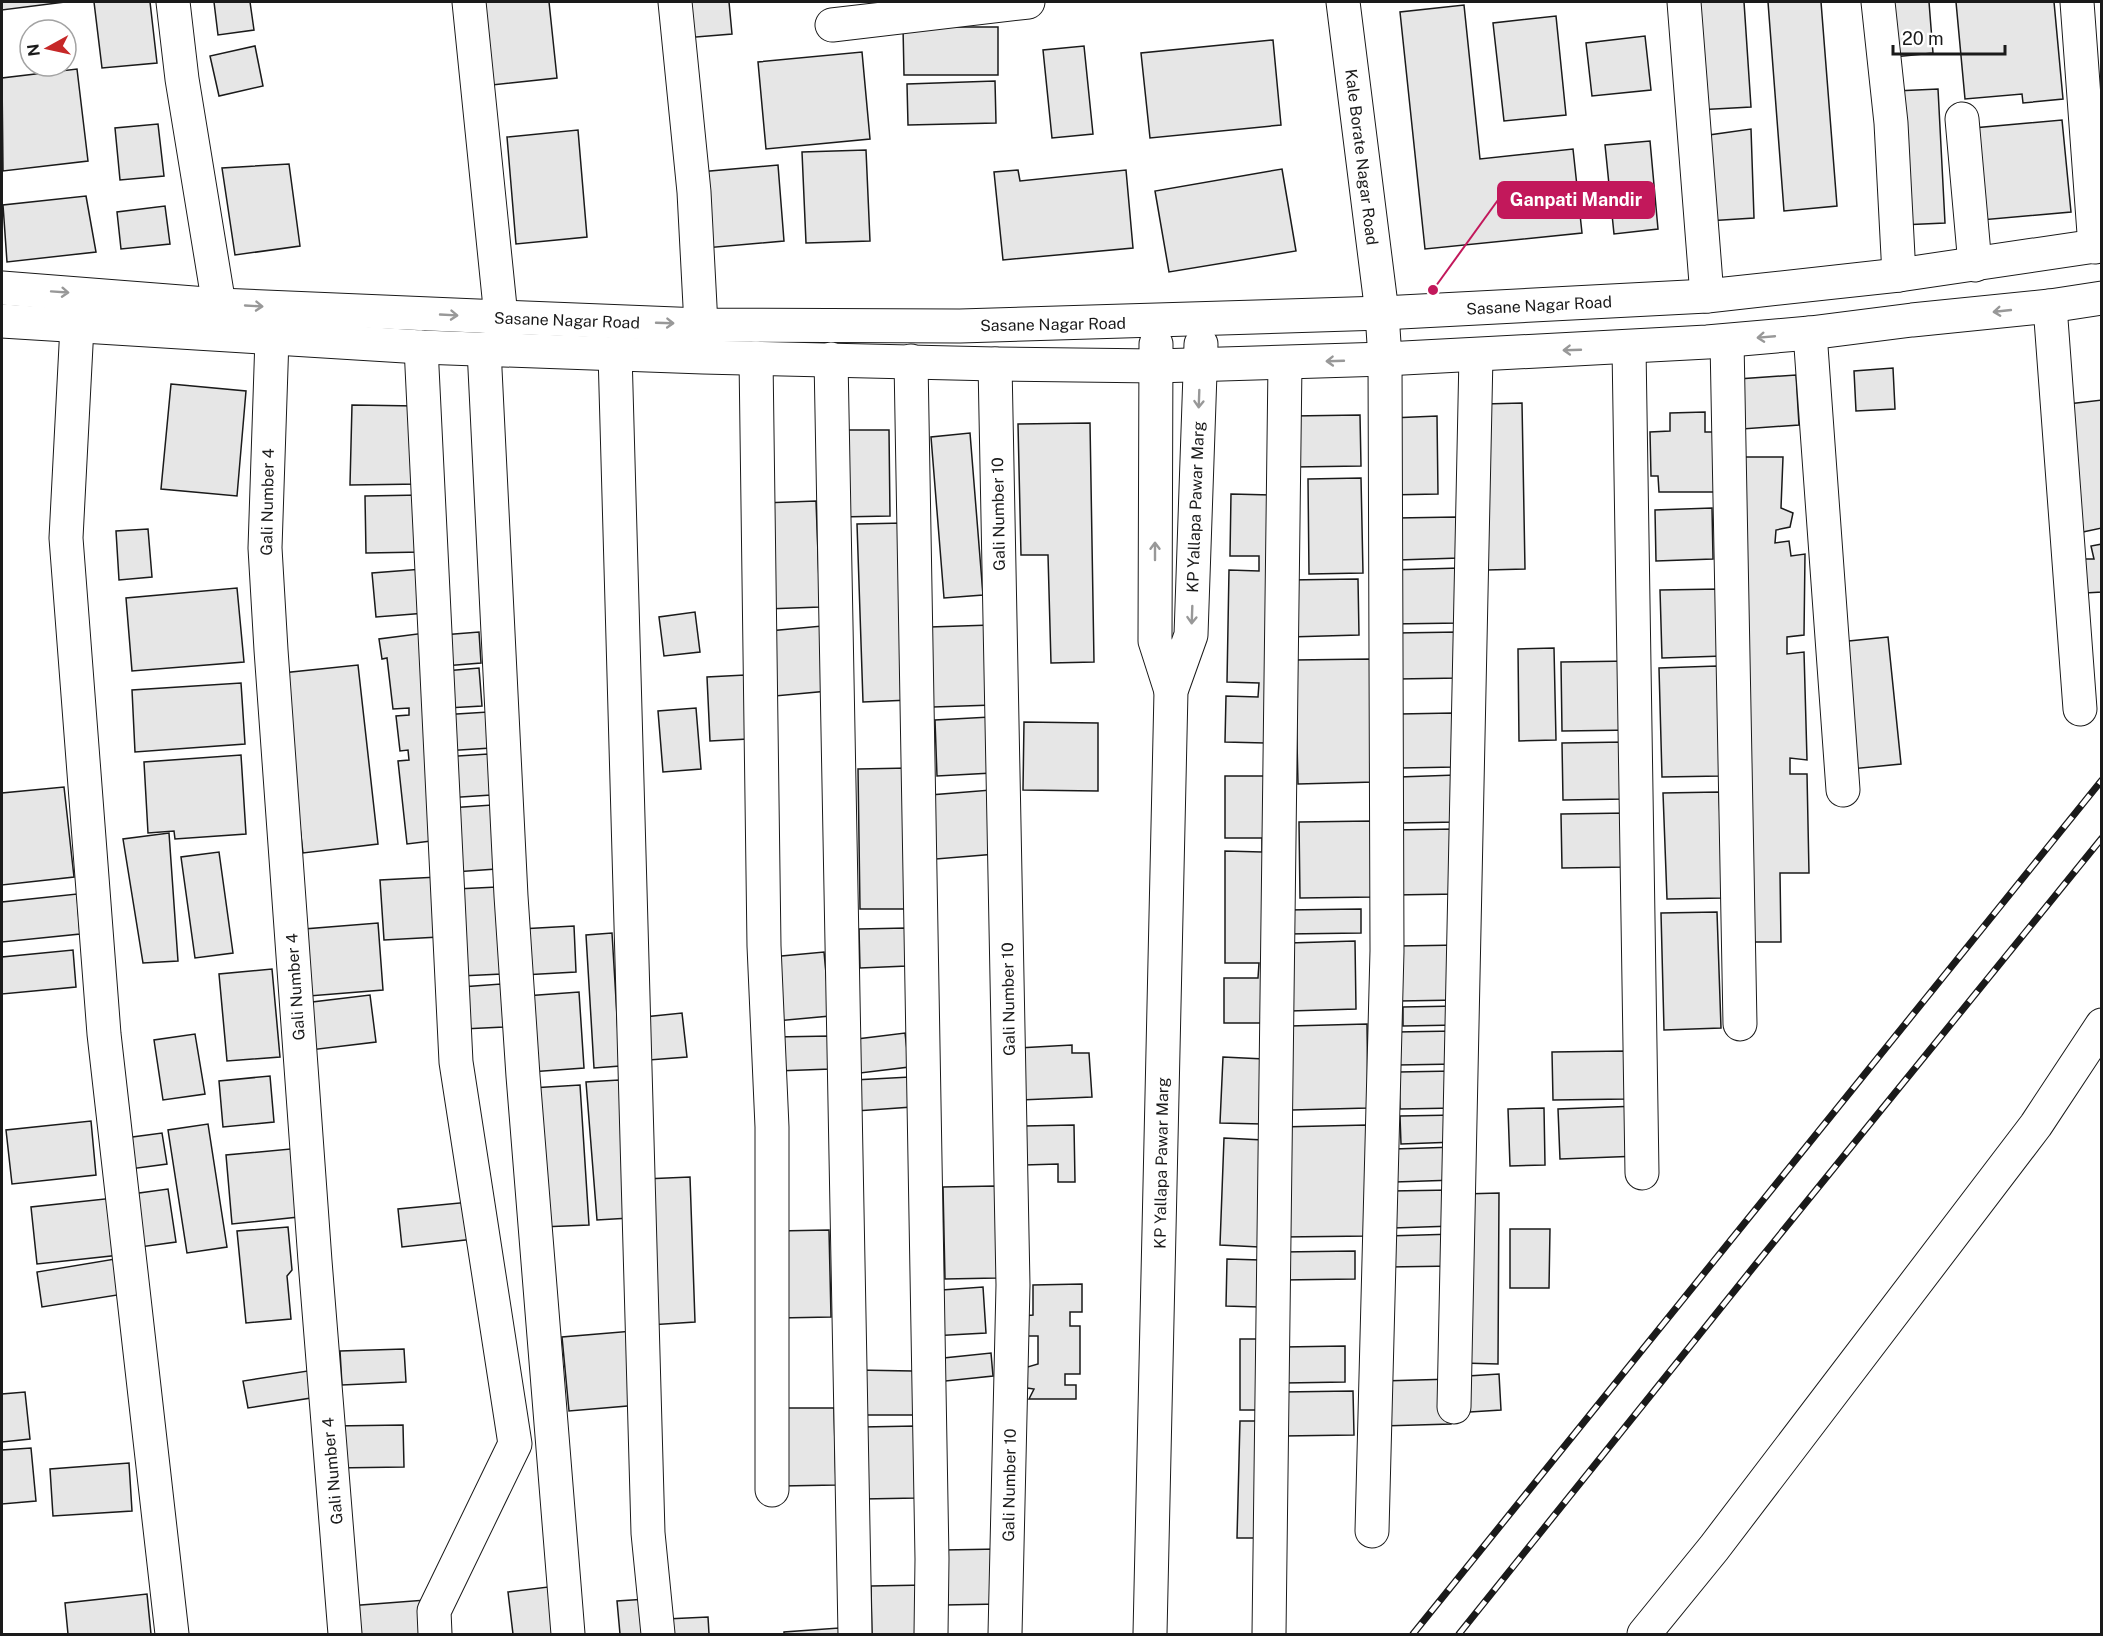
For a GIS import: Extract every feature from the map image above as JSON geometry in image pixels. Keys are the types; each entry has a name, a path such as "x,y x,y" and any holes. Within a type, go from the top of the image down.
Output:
{"street":[{"path":"173,2 183,80 219,304"},
{"path":"469,2 501,317 493,349 512,896 521,1042 568,1635"},
{"path":"675,2 694,192 701,324"},
{"path":"832,25 1028,2"},
{"name":"Kale Borate Nagar Road","path":"1343,2 1382,313 1385,359 1387,951 1372,1531"},
{"path":"1684,2 1707,296"},
{"path":"1878,2 1891,123 1899,275"},
{"path":"2077,2 2098,246"},
{"path":"1962,119 1975,265"},
{"name":"Sasane Nagar Road","path":"2,288 219,304 501,317 701,324 960,326 1382,313 1707,296 1899,275 2098,246"},
{"name":"Sasane Nagar Road","path":"2,321 421,347 756,358 1156,366 1385,359 1629,348 1727,341 2050,306 2102,298"},
{"path":"2050,306 2080,709 2102,681"},
{"name":"KP Yallapa Pawar Marg","path":"1150,1635 1171,691 1191,635 1202,320"},
{"name":"KP Yallapa Pawar Marg","path":"1156,321 1155,641 1171,691"},
{"path":"77,326 66,538 104,1034 172,1635"},
{"path":"1810,333 1843,790"},
{"name":"Gali Number 4","path":"272,338 265,548 294,977 345,1635"},
{"path":"1727,341 1740,1024"},
{"path":"421,347 456,1062 515,1444 434,1611 435,1635"},
{"path":"1629,348 1642,1173"},
{"path":"615,353 648,1533 658,1635"},
{"path":"1454,1407 1476,355"},
{"path":"756,358 764,946 772,1127 772,1490"},
{"path":"831,359 855,1635"},
{"path":"911,361 932,1559 931,1635"},
{"path":"1269,1635 1284,363"},
{"name":"Gali Number 10","path":"995,364 1013,1285 1005,1635"},
{"path":"1644,1635 1714,1548 2029,1135 2102,1025"}],"building":[{"path":"2,2 65,2 2,10"},
{"path":"94,2 150,2 157,63 102,68"},
{"path":"214,2 250,2 254,30 218,35"},
{"path":"474,2 549,2 557,78 483,86"},
{"path":"681,2 729,2 732,34 684,38"},
{"path":"1690,2 1744,2 1751,107 1696,110"},
{"path":"1768,2 1821,2 1837,206 1784,211"},
{"path":"1889,2 1929,2 1933,53 1894,57"},
{"path":"1956,2 2054,2 2063,99 2023,103 2022,94 1965,99"},
{"path":"1464,5 1480,159 1573,149 1582,233 1425,249 1400,12"},
{"path":"1556,16 1566,115 1504,121 1493,23"},
{"path":"903,27 998,27 998,75 904,75"},
{"path":"1645,36 1651,90 1592,96 1586,43"},
{"path":"1273,40 1281,125 1150,138 1141,53"},
{"path":"255,46 263,86 219,96 210,56"},
{"path":"1084,46 1093,134 1052,138 1043,50"},
{"path":"862,52 870,139 766,149 758,62"},
{"path":"78,77 88,161 3,171 2,78"},
{"path":"995,81 996,123 908,125 907,84"},
{"path":"1938,89 1945,223 1901,225 1895,91"},
{"path":"2062,120 2071,212 1981,220 1973,128"},
{"path":"158,124 164,176 120,180 115,128"},
{"path":"1751,129 1754,218 1707,221 1702,136"},
{"path":"578,130 587,237 516,244 507,137"},
{"path":"1650,141 1658,229 1614,234 1605,145"},
{"path":"866,150 870,241 806,243 802,152"},
{"path":"289,164 300,246 235,255 222,168"},
{"path":"778,165 784,241 705,248 699,172"},
{"path":"1282,169 1296,251 1169,272 1155,191"},
{"path":"1018,170 1020,181 1126,170 1133,248 1003,260 994,172"},
{"path":"86,196 96,252 7,262 3,205"},
{"path":"165,206 170,244 121,249 117,212"},
{"path":"1893,368 1895,409 1856,411 1854,371"},
{"path":"1796,375 1799,425 1742,429 1738,379"},
{"path":"171,384 246,391 237,496 161,489"},
{"path":"2102,400 2102,528 2078,533 2068,404"},
{"path":"1522,403 1525,569 1487,570 1484,404"},
{"path":"352,405 417,406 421,484 350,485"},
{"path":"1705,412 1705,432 1723,432 1716,492 1659,492 1658,476 1651,476 1650,432 1670,431 1670,413"},
{"path":"1360,415 1361,466 1294,467 1293,416"},
{"path":"1437,416 1438,494 1387,495 1391,418"},
{"path":"1090,423 1094,662 1051,663 1048,555 1021,555 1018,424"},
{"path":"837,430 889,430 890,516 838,517"},
{"path":"970,433 983,595 944,598 931,437"},
{"path":"1741,457 1783,457 1781,508 1793,513 1790,527 1776,530 1775,543 1789,541 1791,556 1805,554 1804,635 1787,637 1787,654 1804,652 1807,760 1790,758 1790,774 1807,774 1809,873 1780,873 1781,942 1746,942"},
{"path":"1361,478 1363,573 1309,574 1308,479"},
{"path":"1231,494 1271,495 1265,743 1225,742 1226,696 1258,697 1259,683 1227,682 1229,570 1259,571 1259,556 1230,556"},
{"path":"422,495 423,552 366,553 365,496"},
{"path":"816,501 820,607 766,609 762,503"},
{"path":"1712,508 1713,559 1656,561 1655,510"},
{"path":"1457,517 1459,558 1398,560 1397,518"},
{"path":"904,523 910,700 863,702 857,524"},
{"path":"148,529 152,577 119,580 116,531"},
{"path":"2102,544 2102,592 2085,593 2082,559 2094,559 2091,546"},
{"path":"1460,568 1461,623 1390,624 1389,570"},
{"path":"423,569 426,613 376,617 372,573"},
{"path":"1358,579 1359,635 1289,637 1288,580"},
{"path":"237,588 244,662 132,671 126,598"},
{"path":"1721,589 1723,656 1662,658 1660,590"},
{"path":"695,612 700,652 664,656 659,617"},
{"path":"991,625 993,705 933,707 930,627"},
{"path":"822,626 828,691 775,696 769,631"},
{"path":"479,632 481,663 444,666 442,635"},
{"path":"1459,632 1460,678 1398,679 1397,633"},
{"path":"425,633 439,840 407,844 398,761 409,760 408,750 400,751 396,716 409,715 409,708 393,709 387,658 382,659 379,639"},
{"path":"1888,637 1901,764 1851,769 1839,642"},
{"path":"1554,648 1556,740 1519,741 1518,649"},
{"path":"1371,659 1374,782 1298,784 1295,660"},
{"path":"1633,661 1634,730 1562,731 1561,662"},
{"path":"358,665 378,844 303,853 282,673"},
{"path":"1717,666 1721,776 1662,777 1659,668"},
{"path":"479,668 482,706 447,708 445,671"},
{"path":"745,675 748,739 710,741 707,677"},
{"path":"241,683 245,744 135,752 132,690"},
{"path":"696,708 701,769 663,772 658,711"},
{"path":"488,712 491,748 444,751 441,715"},
{"path":"1453,713 1455,767 1401,768 1400,714"},
{"path":"990,717 992,773 937,776 935,720"},
{"path":"1024,722 1098,723 1098,791 1023,790"},
{"path":"1625,742 1626,799 1563,800 1562,743"},
{"path":"488,754 491,795 446,798 443,757"},
{"path":"241,755 246,834 175,839 174,831 148,833 144,762"},
{"path":"909,768 911,909 860,909 858,769"},
{"path":"1456,775 1457,822 1400,823 1399,777"},
{"path":"1225,776 1267,776 1265,1023 1224,1023 1224,978 1258,978 1259,963 1225,963 1225,851 1262,852 1262,838 1225,838"},
{"path":"64,787 74,877 2,885 2,793"},
{"path":"991,790 996,854 936,859 930,795"},
{"path":"1719,792 1723,898 1667,899 1663,793"},
{"path":"492,805 496,869 454,872 449,808"},
{"path":"1628,813 1629,867 1562,868 1561,814"},
{"path":"1373,821 1374,897 1300,898 1299,822"},
{"path":"1457,829 1458,894 1394,895 1392,830"},
{"path":"169,833 178,961 143,963 123,839"},
{"path":"219,852 233,953 195,958 181,857"},
{"path":"438,877 439,937 384,940 380,880"},
{"path":"497,887 502,974 460,976 456,889"},
{"path":"77,894 80,934 2,942 2,902"},
{"path":"1361,909 1361,933 1286,934 1286,910"},
{"path":"1717,912 1721,1028 1664,1030 1661,913"},
{"path":"378,923 383,990 309,996 304,929"},
{"path":"574,926 576,972 523,975 520,929"},
{"path":"906,928 907,966 860,968 859,929"},
{"path":"612,933 620,1066 594,1068 586,935"},
{"path":"1355,941 1356,1009 1290,1011 1289,943"},
{"path":"1460,945 1459,1000 1399,1001 1398,946"},
{"path":"73,950 76,987 2,994 2,957"},
{"path":"824,952 830,1016 776,1021 771,957"},
{"path":"272,969 280,1057 227,1061 219,974"},
{"path":"501,984 504,1027 463,1029 461,987"},
{"path":"579,992 584,1068 530,1072 525,996"},
{"path":"370,995 376,1042 310,1050 304,1003"},
{"path":"1458,1006 1458,1025 1403,1026 1403,1007"},
{"path":"682,1013 687,1057 649,1060 644,1017"},
{"path":"1367,1024 1368,1108 1292,1110 1290,1026"},
{"path":"1456,1031 1457,1064 1397,1065 1396,1032"},
{"path":"905,1033 909,1067 852,1074 849,1040"},
{"path":"195,1034 205,1094 163,1100 154,1040"},
{"path":"830,1036 831,1069 776,1071 775,1037"},
{"path":"1072,1045 1072,1053 1089,1053 1092,1097 1020,1100 1018,1048"},
{"path":"1626,1051 1627,1099 1553,1100 1552,1052"},
{"path":"1223,1057 1264,1059 1262,1124 1220,1123"},
{"path":"1454,1071 1455,1108 1400,1109 1399,1072"},
{"path":"270,1076 274,1122 223,1127 219,1081"},
{"path":"910,1077 912,1107 856,1111 854,1080"},
{"path":"619,1080 630,1218 597,1220 586,1082"},
{"path":"580,1085 589,1225 541,1227 531,1088"},
{"path":"1638,1106 1640,1156 1560,1159 1558,1109"},
{"path":"1544,1108 1545,1165 1510,1166 1508,1109"},
{"path":"1456,1115 1456,1142 1401,1144 1400,1116"},
{"path":"91,1121 96,1175 12,1184 6,1130"},
{"path":"208,1124 227,1247 187,1253 168,1130"},
{"path":"1074,1125 1075,1182 1058,1182 1058,1164 1024,1165 1024,1126"},
{"path":"1367,1125 1369,1236 1282,1237 1280,1127"},
{"path":"162,1133 167,1164 130,1169 125,1138"},
{"path":"1224,1138 1263,1140 1259,1247 1220,1245"},
{"path":"1456,1147 1455,1180 1395,1182 1394,1149"},
{"path":"301,1148 308,1216 232,1224 226,1155"},
{"path":"690,1177 695,1322 649,1325 644,1179"},
{"path":"995,1186 997,1278 945,1279 943,1187"},
{"path":"168,1189 176,1242 140,1247 132,1194"},
{"path":"1452,1190 1453,1226 1393,1228 1391,1191"},
{"path":"1499,1193 1498,1364 1462,1363 1463,1194"},
{"path":"114,1198 120,1255 37,1264 31,1207"},
{"path":"470,1202 474,1239 402,1247 398,1209"},
{"path":"288,1227 292,1270 287,1276 291,1319 246,1323 237,1231"},
{"path":"1510,1229 1550,1229 1549,1288 1510,1288"},
{"path":"829,1230 831,1317 779,1318 777,1231"},
{"path":"1455,1234 1454,1266 1388,1267 1387,1236"},
{"path":"1355,1251 1355,1279 1282,1280 1282,1252"},
{"path":"115,1259 130,1293 42,1307 37,1272"},
{"path":"1227,1259 1260,1260 1259,1307 1226,1306"},
{"path":"1082,1284 1082,1312 1070,1312 1070,1326 1080,1326 1080,1374 1065,1374 1065,1385 1076,1385 1076,1399 1029,1399 1034,1389 1021,1387 1024,1368 1038,1364 1038,1336 1022,1336 1022,1316 1033,1315 1033,1285"},
{"path":"983,1287 986,1333 931,1336 928,1291"},
{"path":"633,1331 639,1405 569,1411 562,1337"},
{"path":"1240,1339 1269,1339 1269,1410 1240,1410"},
{"path":"1345,1346 1345,1382 1285,1383 1284,1347"},
{"path":"404,1349 406,1382 342,1385 340,1351"},
{"path":"991,1353 993,1376 936,1382 934,1359"},
{"path":"314,1370 317,1397 248,1408 243,1381"},
{"path":"855,1370 913,1371 913,1415 855,1415"},
{"path":"1499,1374 1501,1410 1470,1412 1468,1376"},
{"path":"1452,1379 1451,1424 1382,1426 1382,1381"},
{"path":"1353,1391 1354,1435 1283,1436 1282,1392"},
{"path":"25,1392 30,1439 2,1442 2,1394"},
{"path":"781,1408 834,1408 836,1485 782,1486"},
{"path":"1240,1421 1267,1421 1265,1538 1237,1538"},
{"path":"403,1425 404,1467 334,1468 333,1426"},
{"path":"916,1426 917,1498 863,1499 862,1427"},
{"path":"31,1448 36,1501 2,1504 2,1450"},
{"path":"129,1463 132,1511 53,1516 50,1469"},
{"path":"999,1549 1000,1604 944,1605 944,1550"},
{"path":"926,1585 928,1634 872,1634 871,1586"},
{"path":"548,1587 554,1634 513,1634 508,1592"},
{"path":"147,1594 151,1634 68,1634 65,1603"},
{"path":"647,1599 650,1634 620,1634 617,1601"},
{"path":"426,1600 428,1634 350,1634 348,1606"},
{"path":"708,1617 709,1634 667,1634 666,1619"},
{"path":"839,1628 840,1634 784,1634 784,1632"}],"railway":[{"path":"1413,1634 2102,780"},
{"path":"1459,1634 2102,838"}],"place":[{"name":"Ganpati Mandir","path":"1433,290"}]}
